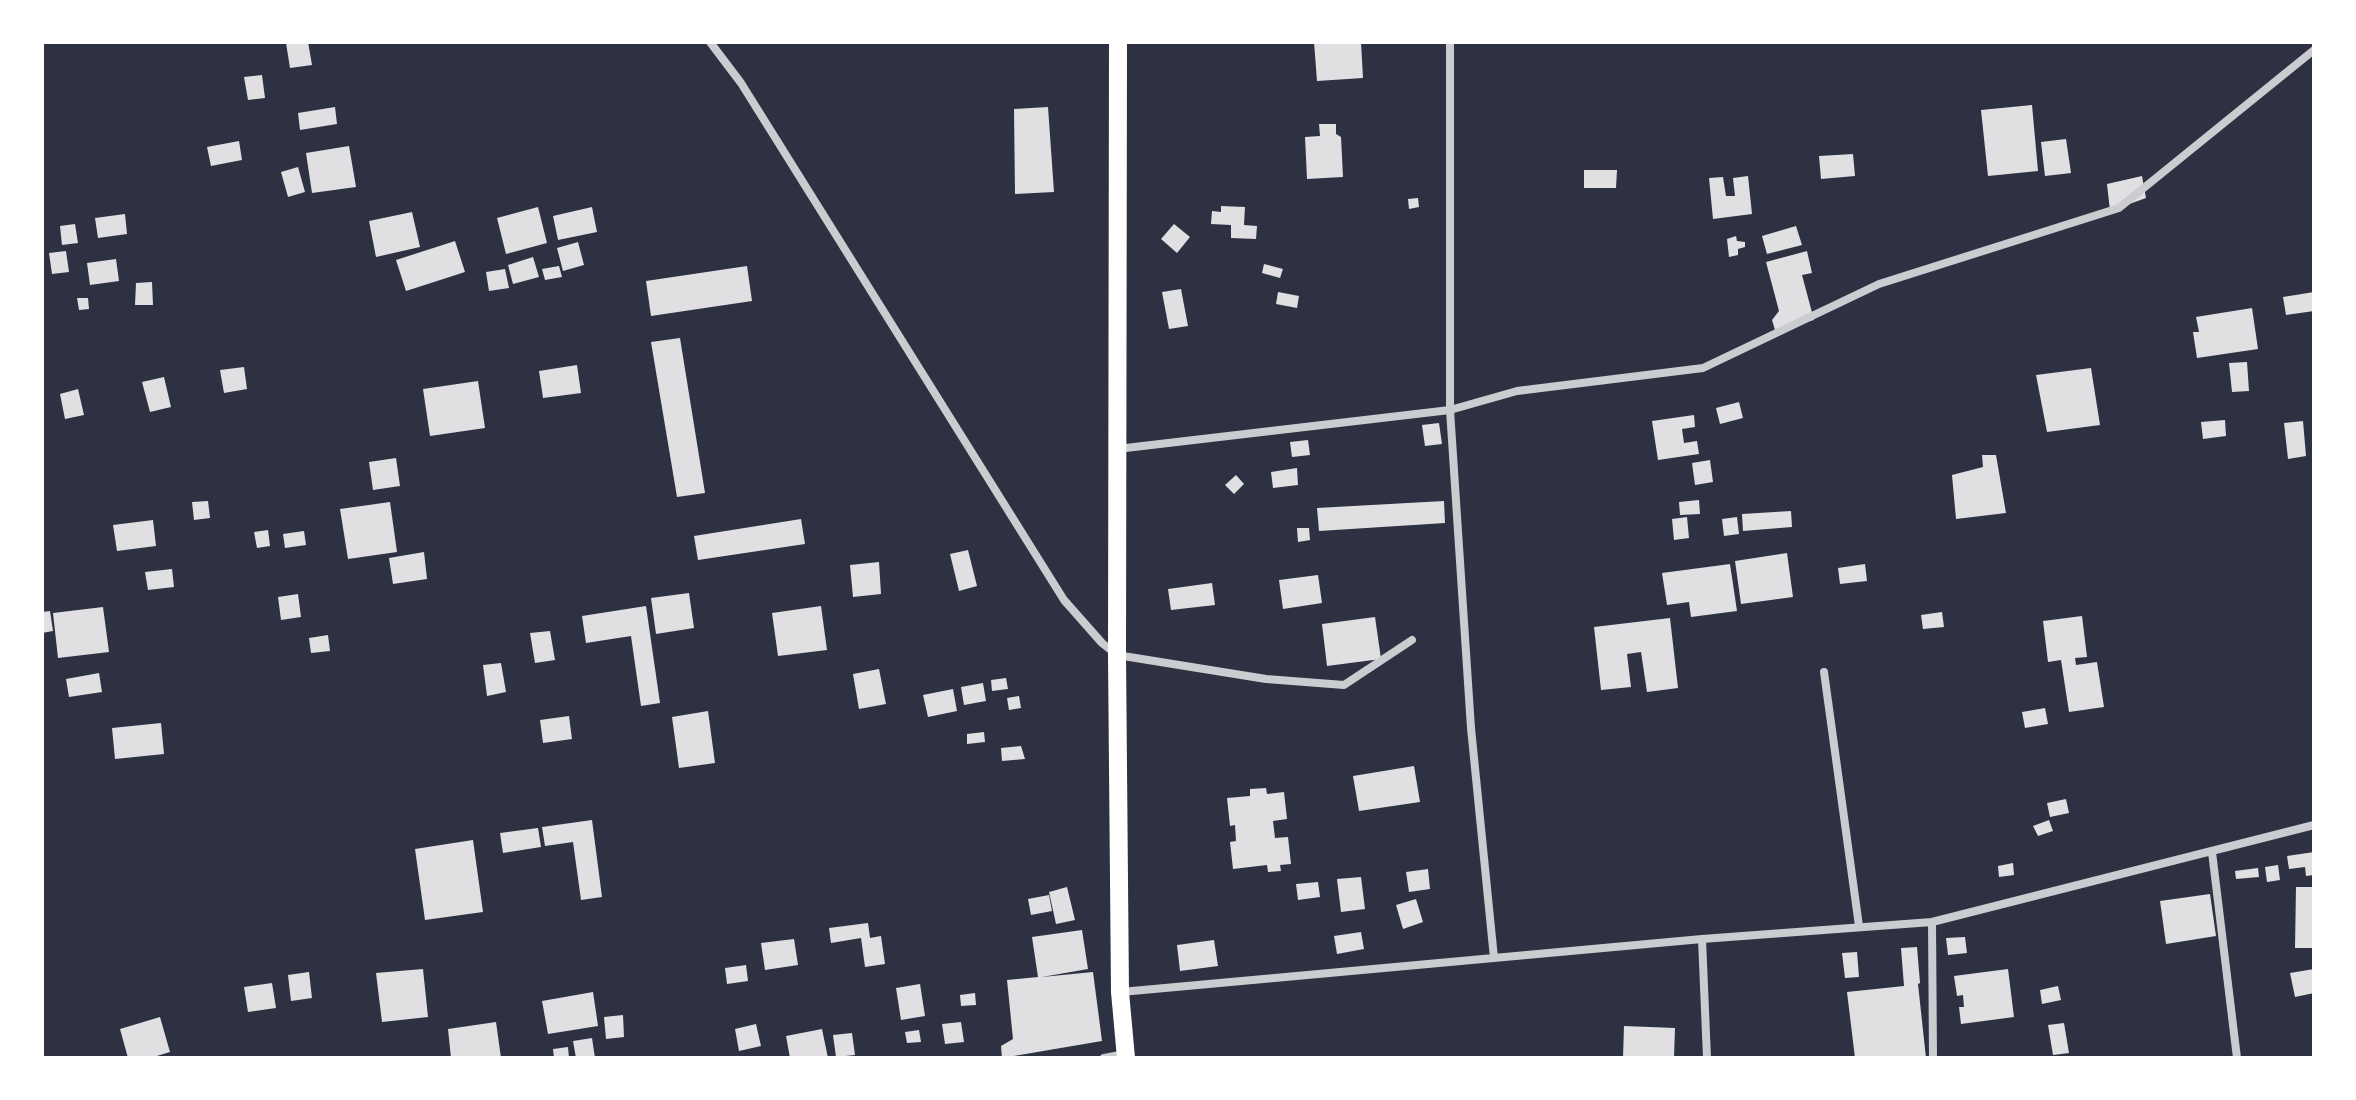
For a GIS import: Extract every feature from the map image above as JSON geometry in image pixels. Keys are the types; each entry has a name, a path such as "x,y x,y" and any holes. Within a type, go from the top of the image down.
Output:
{"main road":[{"path":"1118,42 1117,655 1120,992 1126,1056"}],"street":[{"path":"710,42 741,83 1064,600 1089,630 1117,655 1266,679 1344,685 1412,640"},
{"path":"1450,42 1450,410 1471,728 1494,958"},
{"path":"1116,449 1450,410 1517,391 1703,368 1879,284 2119,208 2314,50"},
{"path":"1824,672 1859,926"},
{"path":"1120,992 1702,939 1932,922 2314,825"},
{"path":"2212,852 2237,1058"},
{"path":"1932,922 1933,1058"},
{"path":"1702,939 1707,1058"},
{"path":"1104,1058 1126,1056"}],"building":[{"path":"308,42 312,65 290,68 286,43"},
{"path":"1314,42 1361,42 1363,78 1317,81"},
{"path":"262,75 265,98 248,100 244,77"},
{"path":"2032,105 2038,171 1988,176 1981,110"},
{"path":"335,107 337,124 300,130 298,113"},
{"path":"1048,107 1054,192 1015,194 1014,109"},
{"path":"1319,124 1336,124 1336,134 1341,137 1343,177 1307,179 1305,137 1320,136"},
{"path":"2066,139 2071,173 2045,176 2041,142"},
{"path":"239,141 242,160 211,166 207,147"},
{"path":"349,146 356,187 312,193 306,153"},
{"path":"1853,154 1855,176 1821,179 1819,156"},
{"path":"298,167 305,192 288,197 281,172"},
{"path":"1584,170 1617,170 1616,188 1584,188"},
{"path":"1748,176 1752,214 1713,219 1709,178 1723,177 1726,196 1735,196 1733,178"},
{"path":"2142,176 2146,198 2110,211 2107,184"},
{"path":"1418,198 1419,207 1409,209 1408,199"},
{"path":"1221,206 1245,207 1244,225 1257,226 1256,239 1231,238 1231,225 1211,224 1212,211 1221,212"},
{"path":"538,207 547,243 506,254 497,218"},
{"path":"592,207 597,232 558,240 553,216"},
{"path":"412,212 420,247 376,257 369,221"},
{"path":"125,214 127,234 98,238 95,218"},
{"path":"75,224 78,243 62,245 60,226"},
{"path":"1174,224 1190,237 1177,253 1161,239"},
{"path":"1796,226 1802,245 1767,254 1762,236"},
{"path":"1736,236 1737,241 1745,242 1745,247 1738,249 1738,255 1729,257 1727,239"},
{"path":"455,241 465,272 406,291 396,260"},
{"path":"578,242 584,265 563,271 557,248"},
{"path":"66,251 69,272 52,274 49,253"},
{"path":"1807,251 1812,273 1802,275 1814,320 1775,330 1772,320 1779,311 1766,262"},
{"path":"533,257 539,277 513,284 508,265"},
{"path":"116,259 119,281 90,285 87,263"},
{"path":"1264,264 1283,269 1280,278 1262,273"},
{"path":"559,266 562,277 545,280 542,269"},
{"path":"747,266 752,301 651,316 646,281"},
{"path":"505,269 509,288 489,291 486,272"},
{"path":"152,282 153,305 135,305 136,283"},
{"path":"1181,289 1188,326 1169,329 1162,292"},
{"path":"1278,292 1299,296 1297,308 1276,304"},
{"path":"2314,292 2314,311 2286,315 2283,297"},
{"path":"77,298 88,298 89,309 79,310"},
{"path":"2252,308 2258,349 2197,358 2193,332 2199,332 2196,317"},
{"path":"680,338 705,493 677,497 651,342"},
{"path":"2247,362 2249,391 2232,392 2229,363"},
{"path":"577,365 581,393 543,398 539,371"},
{"path":"244,367 247,389 224,393 220,370"},
{"path":"2091,368 2100,425 2047,432 2036,375"},
{"path":"164,377 171,407 150,412 142,382"},
{"path":"478,381 485,428 430,436 423,389"},
{"path":"78,389 84,415 65,419 60,394"},
{"path":"1739,402 1743,418 1720,424 1716,408"},
{"path":"1694,415 1695,427 1682,429 1684,443 1697,441 1699,454 1658,460 1652,421"},
{"path":"2225,420 2226,436 2203,439 2201,422"},
{"path":"2303,421 2306,456 2288,459 2284,423"},
{"path":"1439,423 1442,444 1425,446 1422,425"},
{"path":"1308,440 1310,455 1292,457 1290,442"},
{"path":"1982,455 1996,455 2006,513 1956,519 1952,475 1983,467"},
{"path":"396,458 400,486 373,490 369,462"},
{"path":"1710,460 1713,482 1695,485 1692,463"},
{"path":"1297,468 1298,485 1273,488 1271,472"},
{"path":"1236,475 1244,484 1234,494 1225,485"},
{"path":"1699,500 1700,514 1680,515 1679,502"},
{"path":"208,501 210,518 194,520 192,502"},
{"path":"1444,501 1445,523 1319,531 1317,508"},
{"path":"390,502 397,552 348,559 340,509"},
{"path":"1791,511 1792,527 1743,531 1742,514"},
{"path":"1687,517 1689,538 1674,540 1672,519"},
{"path":"1737,517 1739,534 1724,536 1722,519"},
{"path":"801,519 805,544 698,560 694,536"},
{"path":"153,520 156,546 117,551 113,525"},
{"path":"1297,528 1309,528 1310,540 1298,542"},
{"path":"268,530 270,546 257,548 254,532"},
{"path":"304,531 306,545 285,548 283,534"},
{"path":"968,550 977,586 959,591 950,554"},
{"path":"424,552 427,579 393,584 389,558"},
{"path":"1787,553 1793,597 1741,604 1735,561"},
{"path":"879,562 881,594 853,597 850,565"},
{"path":"1730,564 1737,611 1691,617 1689,602 1667,605 1662,573"},
{"path":"1865,564 1867,581 1840,584 1838,568"},
{"path":"172,569 174,587 148,590 145,572"},
{"path":"1318,575 1322,603 1283,609 1279,580"},
{"path":"1212,583 1215,605 1171,610 1168,589"},
{"path":"689,593 694,628 656,634 651,598"},
{"path":"298,594 301,617 281,620 278,597"},
{"path":"646,606 660,703 641,706 631,636 586,643 582,616"},
{"path":"821,606 827,650 778,656 772,613"},
{"path":"103,607 109,652 58,658 53,613"},
{"path":"50,611 53,631 42,633 42,612"},
{"path":"1942,612 1944,627 1923,629 1921,615"},
{"path":"2082,616 2087,657 2075,658 2076,665 2097,662 2104,707 2069,712 2061,660 2048,662 2043,621"},
{"path":"1375,617 1381,659 1327,666 1322,624"},
{"path":"1670,618 1678,688 1647,692 1641,652 1627,654 1631,687 1601,690 1594,627"},
{"path":"550,631 555,660 535,663 530,633"},
{"path":"328,635 330,651 311,653 309,638"},
{"path":"501,663 506,692 487,696 483,665"},
{"path":"879,669 886,704 859,709 853,674"},
{"path":"99,673 102,692 69,697 66,679"},
{"path":"1006,678 1008,689 992,691 991,680"},
{"path":"983,683 986,701 964,705 961,687"},
{"path":"953,689 957,711 928,717 923,695"},
{"path":"1019,696 1021,708 1009,710 1007,698"},
{"path":"2045,708 2048,724 2025,728 2022,712"},
{"path":"708,711 715,763 679,768 672,717"},
{"path":"569,716 572,739 543,743 540,720"},
{"path":"161,723 164,754 115,759 112,728"},
{"path":"984,732 985,742 967,744 967,734"},
{"path":"1021,746 1025,759 1002,761 1001,748"},
{"path":"1414,766 1420,802 1359,811 1353,776"},
{"path":"1266,788 1267,794 1284,792 1287,819 1273,821 1275,838 1288,837 1291,864 1280,865 1281,871 1268,872 1267,865 1233,869 1230,842 1236,841 1235,825 1230,826 1227,798 1250,796 1250,789"},
{"path":"2066,799 2069,813 2050,817 2047,803"},
{"path":"592,820 602,897 581,900 573,842 545,846 542,827"},
{"path":"2049,820 2053,831 2038,836 2033,826"},
{"path":"538,828 541,847 503,853 500,833"},
{"path":"473,840 483,912 425,920 415,849"},
{"path":"2314,852 2314,875 2306,876 2305,867 2289,869 2287,856"},
{"path":"2013,863 2014,875 1999,877 1998,866"},
{"path":"2278,865 2280,880 2267,882 2265,867"},
{"path":"2258,868 2259,877 2236,879 2235,871"},
{"path":"1428,869 1430,889 1409,892 1406,872"},
{"path":"1361,877 1365,909 1341,912 1337,879"},
{"path":"1318,882 1320,897 1298,900 1296,884"},
{"path":"1067,887 1075,920 1056,924 1049,892"},
{"path":"2296,887 2314,887 2314,948 2295,948"},
{"path":"2210,894 2216,936 2166,944 2160,901"},
{"path":"1049,895 1052,911 1031,915 1028,899"},
{"path":"1416,899 1423,922 1403,929 1396,905"},
{"path":"868,923 870,938 881,936 885,964 865,967 861,938 831,943 829,928"},
{"path":"1082,930 1088,969 1042,977 1093,972 1102,1041 1002,1058 1001,1046 1013,1039 1007,980 1038,977 1032,937"},
{"path":"1361,932 1364,949 1337,954 1334,936"},
{"path":"1965,937 1967,953 1948,955 1946,938"},
{"path":"794,939 798,965 765,970 761,943"},
{"path":"1214,940 1218,966 1180,971 1177,945"},
{"path":"1917,947 1926,1058 1855,1058 1847,992 1904,986 1901,948"},
{"path":"1857,952 1859,977 1845,978 1842,953"},
{"path":"746,965 748,981 727,984 725,968"},
{"path":"423,969 428,1017 382,1022 376,973"},
{"path":"2008,969 2014,1017 1961,1024 1959,1007 1964,1007 1963,995 1957,996 1954,976"},
{"path":"2314,969 2314,993 2295,997 2290,973"},
{"path":"309,972 312,998 291,1001 288,975"},
{"path":"272,983 276,1008 248,1012 244,987"},
{"path":"920,984 925,1016 901,1020 896,988"},
{"path":"2058,986 2061,1000 2042,1004 2040,990"},
{"path":"593,992 598,1026 548,1034 542,1001"},
{"path":"975,993 976,1005 961,1006 960,995"},
{"path":"623,1015 624,1037 606,1039 604,1017"},
{"path":"160,1017 170,1052 150,1058 128,1058 120,1029"},
{"path":"496,1022 501,1058 451,1058 448,1029"},
{"path":"961,1022 964,1042 945,1044 942,1024"},
{"path":"2064,1023 2069,1053 2053,1055 2048,1025"},
{"path":"756,1024 761,1046 739,1051 735,1029"},
{"path":"1624,1026 1675,1028 1674,1058 1623,1058"},
{"path":"822,1029 828,1058 790,1058 786,1036"},
{"path":"919,1030 921,1042 907,1043 905,1032"},
{"path":"852,1033 855,1055 836,1057 833,1035"},
{"path":"592,1038 595,1058 576,1058 573,1041"},
{"path":"568,1047 569,1058 554,1058 553,1049"}]}
